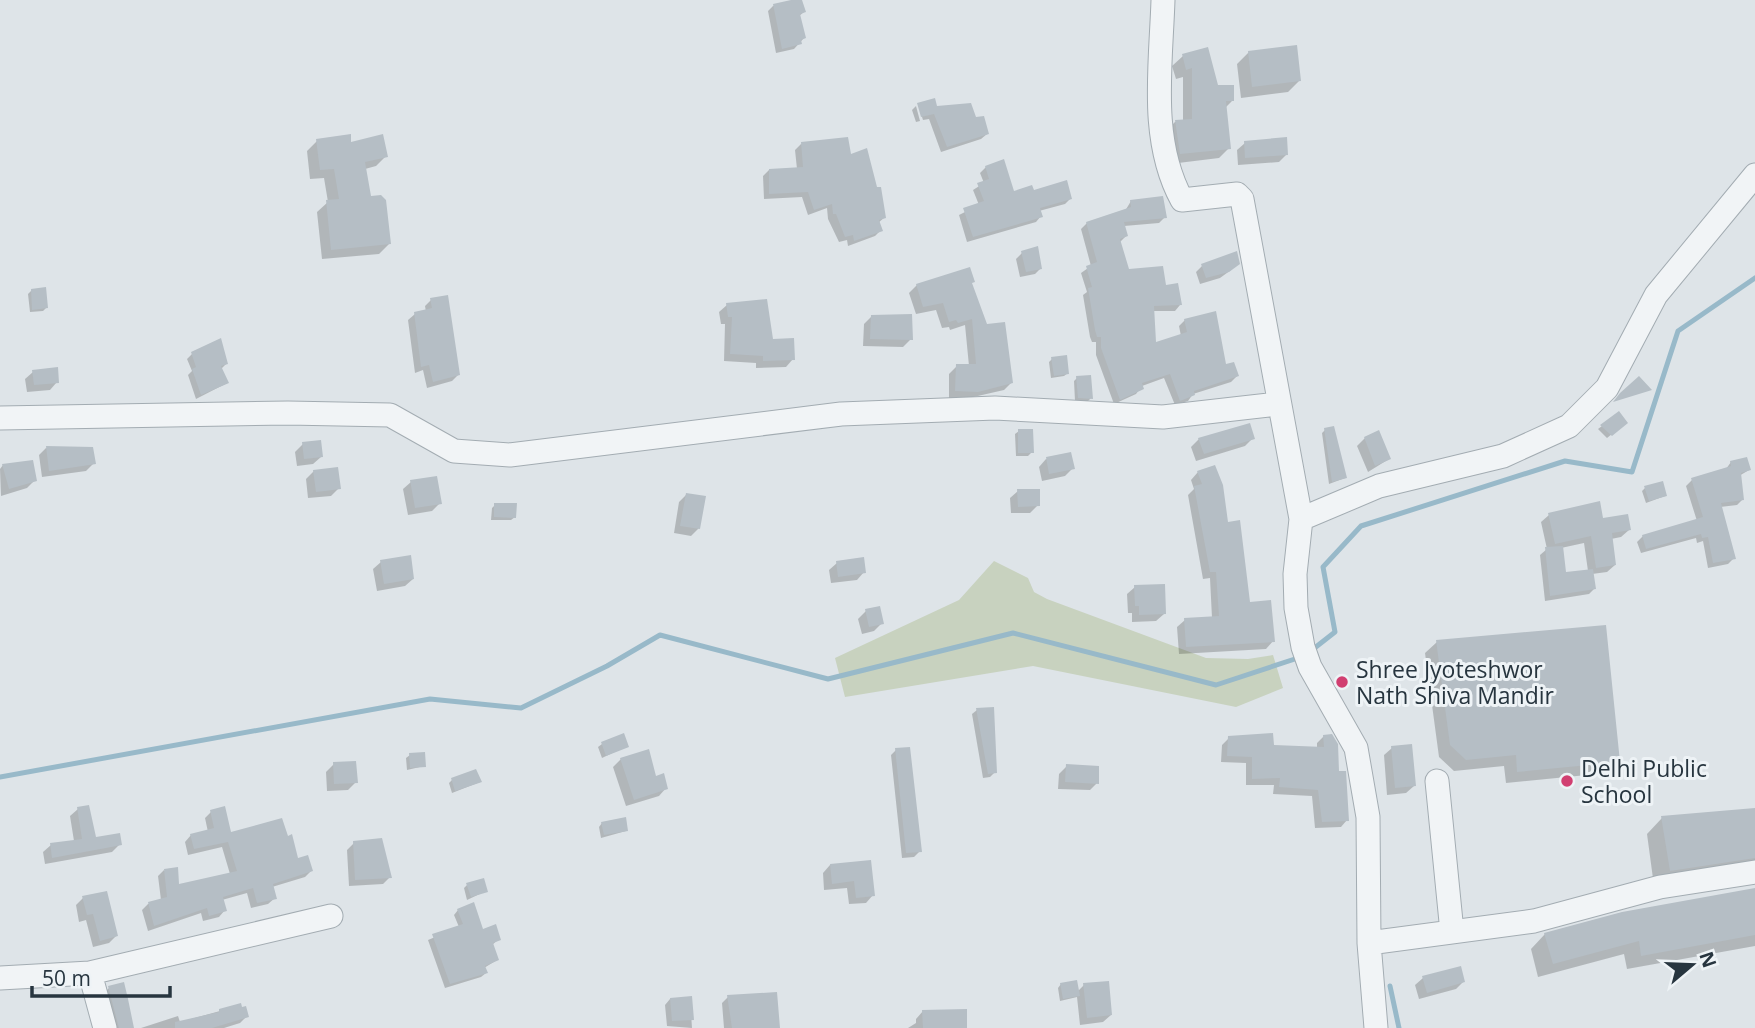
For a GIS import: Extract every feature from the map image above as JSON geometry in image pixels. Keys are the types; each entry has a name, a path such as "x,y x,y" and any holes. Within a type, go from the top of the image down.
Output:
{"street":[{"path":"1163,0 1161,68 1157,92 1170,179 1182,200 1237,194 1242,198 1301,519 1295,575 1296,608 1307,657 1356,748 1368,817 1369,943 1376,1028"},
{"path":"1301,519 1380,486 1503,456 1569,426 1607,388 1656,295 1755,175"},
{"path":"0,418 288,413 390,415 454,451 510,455 841,414 995,408 1163,417 1278,404"},
{"path":"1437,781 1452,932"},
{"path":"1369,943 1534,920 1660,887 1755,872"},
{"path":"0,978 90,974 331,916"},
{"path":"90,974 105,1028"}],"green space":[{"path":"994,561 1028,578 1034,592 1047,599 1206,658 1248,659 1273,655 1283,688 1236,707 1033,666 845,697 835,658 959,600"}],"building":[{"path":"802,0 806,12 800,14 806,38 801,40 802,44 782,49 773,4"},
{"path":"1297,45 1301,81 1252,87 1248,51"},
{"path":"1208,47 1218,85 1234,85 1234,101 1226,101 1231,149 1180,154 1175,120 1192,119 1192,68 1186,70 1182,54"},
{"path":"935,98 937,106 971,103 976,117 984,116 989,134 947,147 934,114 921,117 917,103"},
{"path":"351,134 351,142 383,134 388,157 365,162 371,196 381,195 386,200 391,244 331,250 326,200 339,199 334,169 320,170 316,139"},
{"path":"848,137 851,154 867,148 877,187 881,187 886,218 879,220 883,231 854,241 853,235 845,237 836,214 833,214 832,204 814,210 808,192 769,194 769,169 803,167 801,142"},
{"path":"1287,137 1288,155 1245,158 1244,141"},
{"path":"1004,159 1014,191 1032,185 1034,190 1067,180 1072,199 1040,208 1043,217 973,237 963,208 984,201 977,183 989,179 985,166"},
{"path":"1163,196 1167,218 1124,222 1128,236 1120,239 1129,269 1163,266 1166,285 1178,283 1182,305 1154,306 1156,342 1187,332 1184,319 1216,311 1226,364 1234,362 1239,376 1194,391 1195,395 1180,401 1170,374 1142,383 1144,389 1120,400 1101,348 1101,337 1097,337 1095,330 1088,288 1092,287 1086,266 1097,262 1086,222 1131,207 1130,200"},
{"path":"1038,246 1042,269 1026,272 1021,251"},
{"path":"1237,251 1240,264 1229,272 1206,278 1201,264"},
{"path":"970,267 975,282 972,283 987,324 1005,322 1013,383 978,392 955,391 956,364 976,364 972,319 958,323 956,320 949,322 943,303 923,307 916,284"},
{"path":"46,287 48,308 32,310 31,289"},
{"path":"448,295 460,375 433,382 429,365 421,367 414,312 432,308 430,298"},
{"path":"767,299 773,339 794,338 795,360 763,361 763,356 730,354 732,317 728,317 726,303"},
{"path":"912,314 913,340 870,339 871,315"},
{"path":"221,338 228,364 221,366 229,383 201,395 192,369 196,367 191,352"},
{"path":"1067,355 1069,374 1054,376 1051,357"},
{"path":"58,367 59,383 34,385 32,370"},
{"path":"1091,375 1093,399 1078,398 1076,376"},
{"path":"1639,376 1652,390 1613,402 1620,393"},
{"path":"1619,411 1628,423 1612,436 1600,425"},
{"path":"1250,423 1255,439 1204,454 1198,438"},
{"path":"1334,426 1347,478 1332,482 1324,428"},
{"path":"1018,429 1033,429 1034,453 1018,453"},
{"path":"1379,430 1391,459 1375,466 1364,437"},
{"path":"321,440 323,457 304,459 302,442"},
{"path":"46,446 93,447 96,464 49,471"},
{"path":"1071,452 1075,469 1049,474 1046,457"},
{"path":"1747,457 1751,470 1741,473 1744,500 1721,503 1736,559 1713,563 1708,537 1702,538 1701,534 1646,549 1642,535 1703,517 1691,478 1731,466 1730,461"},
{"path":"33,460 37,481 9,489 2,464"},
{"path":"1215,465 1223,485 1228,522 1240,520 1250,602 1271,600 1275,642 1186,647 1184,618 1219,616 1216,572 1210,572 1194,486 1202,484 1197,471"},
{"path":"338,467 341,489 316,492 313,470"},
{"path":"437,476 442,504 415,508 410,480"},
{"path":"1663,481 1667,496 1649,501 1644,486"},
{"path":"1017,489 1040,489 1040,506 1018,507"},
{"path":"686,493 706,496 700,529 680,526"},
{"path":"1600,501 1603,518 1628,514 1631,530 1612,533 1616,565 1596,568 1591,536 1555,544 1548,513"},
{"path":"494,503 517,503 516,518 494,517"},
{"path":"1563,546 1566,572 1593,569 1596,589 1550,596 1545,547"},
{"path":"411,555 414,579 384,584 380,560"},
{"path":"864,557 866,573 838,577 836,561"},
{"path":"1165,584 1166,614 1139,615 1139,606 1135,606 1134,585"},
{"path":"880,606 884,624 869,627 865,609"},
{"path":"1606,625 1620,762 1517,772 1516,755 1466,760 1450,745 1436,640"},
{"path":"994,707 997,773 988,774 976,708"},
{"path":"624,733 629,747 606,756 601,742"},
{"path":"1273,733 1274,745 1324,747 1323,735 1332,734 1338,744 1339,771 1346,771 1349,821 1322,822 1318,790 1279,787 1280,778 1252,779 1252,757 1227,756 1228,736"},
{"path":"1412,744 1416,786 1395,788 1391,746"},
{"path":"910,747 922,852 906,853 895,748"},
{"path":"649,749 656,776 664,773 668,789 634,800 620,758"},
{"path":"425,752 426,767 410,768 409,753"},
{"path":"356,761 358,783 334,784 333,762"},
{"path":"1066,764 1099,766 1099,784 1065,782"},
{"path":"476,769 482,782 455,791 451,778"},
{"path":"89,805 96,837 120,833 122,845 52,858 50,843 82,839 77,807"},
{"path":"225,806 231,832 282,818 288,836 292,834 298,858 308,855 313,871 273,884 277,899 257,903 253,888 223,897 227,911 209,916 207,908 154,926 148,902 167,897 164,869 178,867 179,884 237,871 228,842 194,849 190,834 214,828 210,810"},
{"path":"1755,808 1755,858 1670,871 1661,816"},
{"path":"626,817 628,831 604,835 601,822"},
{"path":"382,838 392,878 355,880 353,841"},
{"path":"871,860 875,896 856,898 854,881 832,884 830,864"},
{"path":"484,878 488,892 471,897 466,883"},
{"path":"1755,888 1755,935 1641,956 1639,941 1553,964 1544,933 1622,912"},
{"path":"107,891 118,936 100,941 93,914 87,915 82,896"},
{"path":"474,902 483,929 496,924 501,940 493,943 499,960 485,966 488,973 450,984 432,934 463,924 457,909"},
{"path":"1461,966 1465,982 1427,993 1422,976"},
{"path":"1077,980 1080,996 1063,999 1060,983"},
{"path":"1109,981 1112,1015 1087,1018 1083,983"},
{"path":"124,982 134,1028 119,1028 108,986"},
{"path":"777,992 780,1028 732,1028 727,995"},
{"path":"692,996 694,1020 672,1021 670,998"},
{"path":"241,1003 242,1007 246,1006 249,1017 212,1028 175,1028 175,1022 219,1012 219,1009"},
{"path":"967,1009 967,1028 923,1028 922,1010"}],"waterway":[{"path":"1312,650 1335,632 1323,567 1361,526 1565,461 1632,472 1678,331 1755,278"},
{"path":"0,777 430,699 521,708 607,666 660,635 828,679 1013,633 1216,685 1301,657"},
{"path":"1390,986 1399,1028"}],"place":[{"name":"Shree Jyoteshwor Nath Shiva Mandir","path":"1342,682"},
{"name":"Delhi Public School","path":"1567,781"}]}
